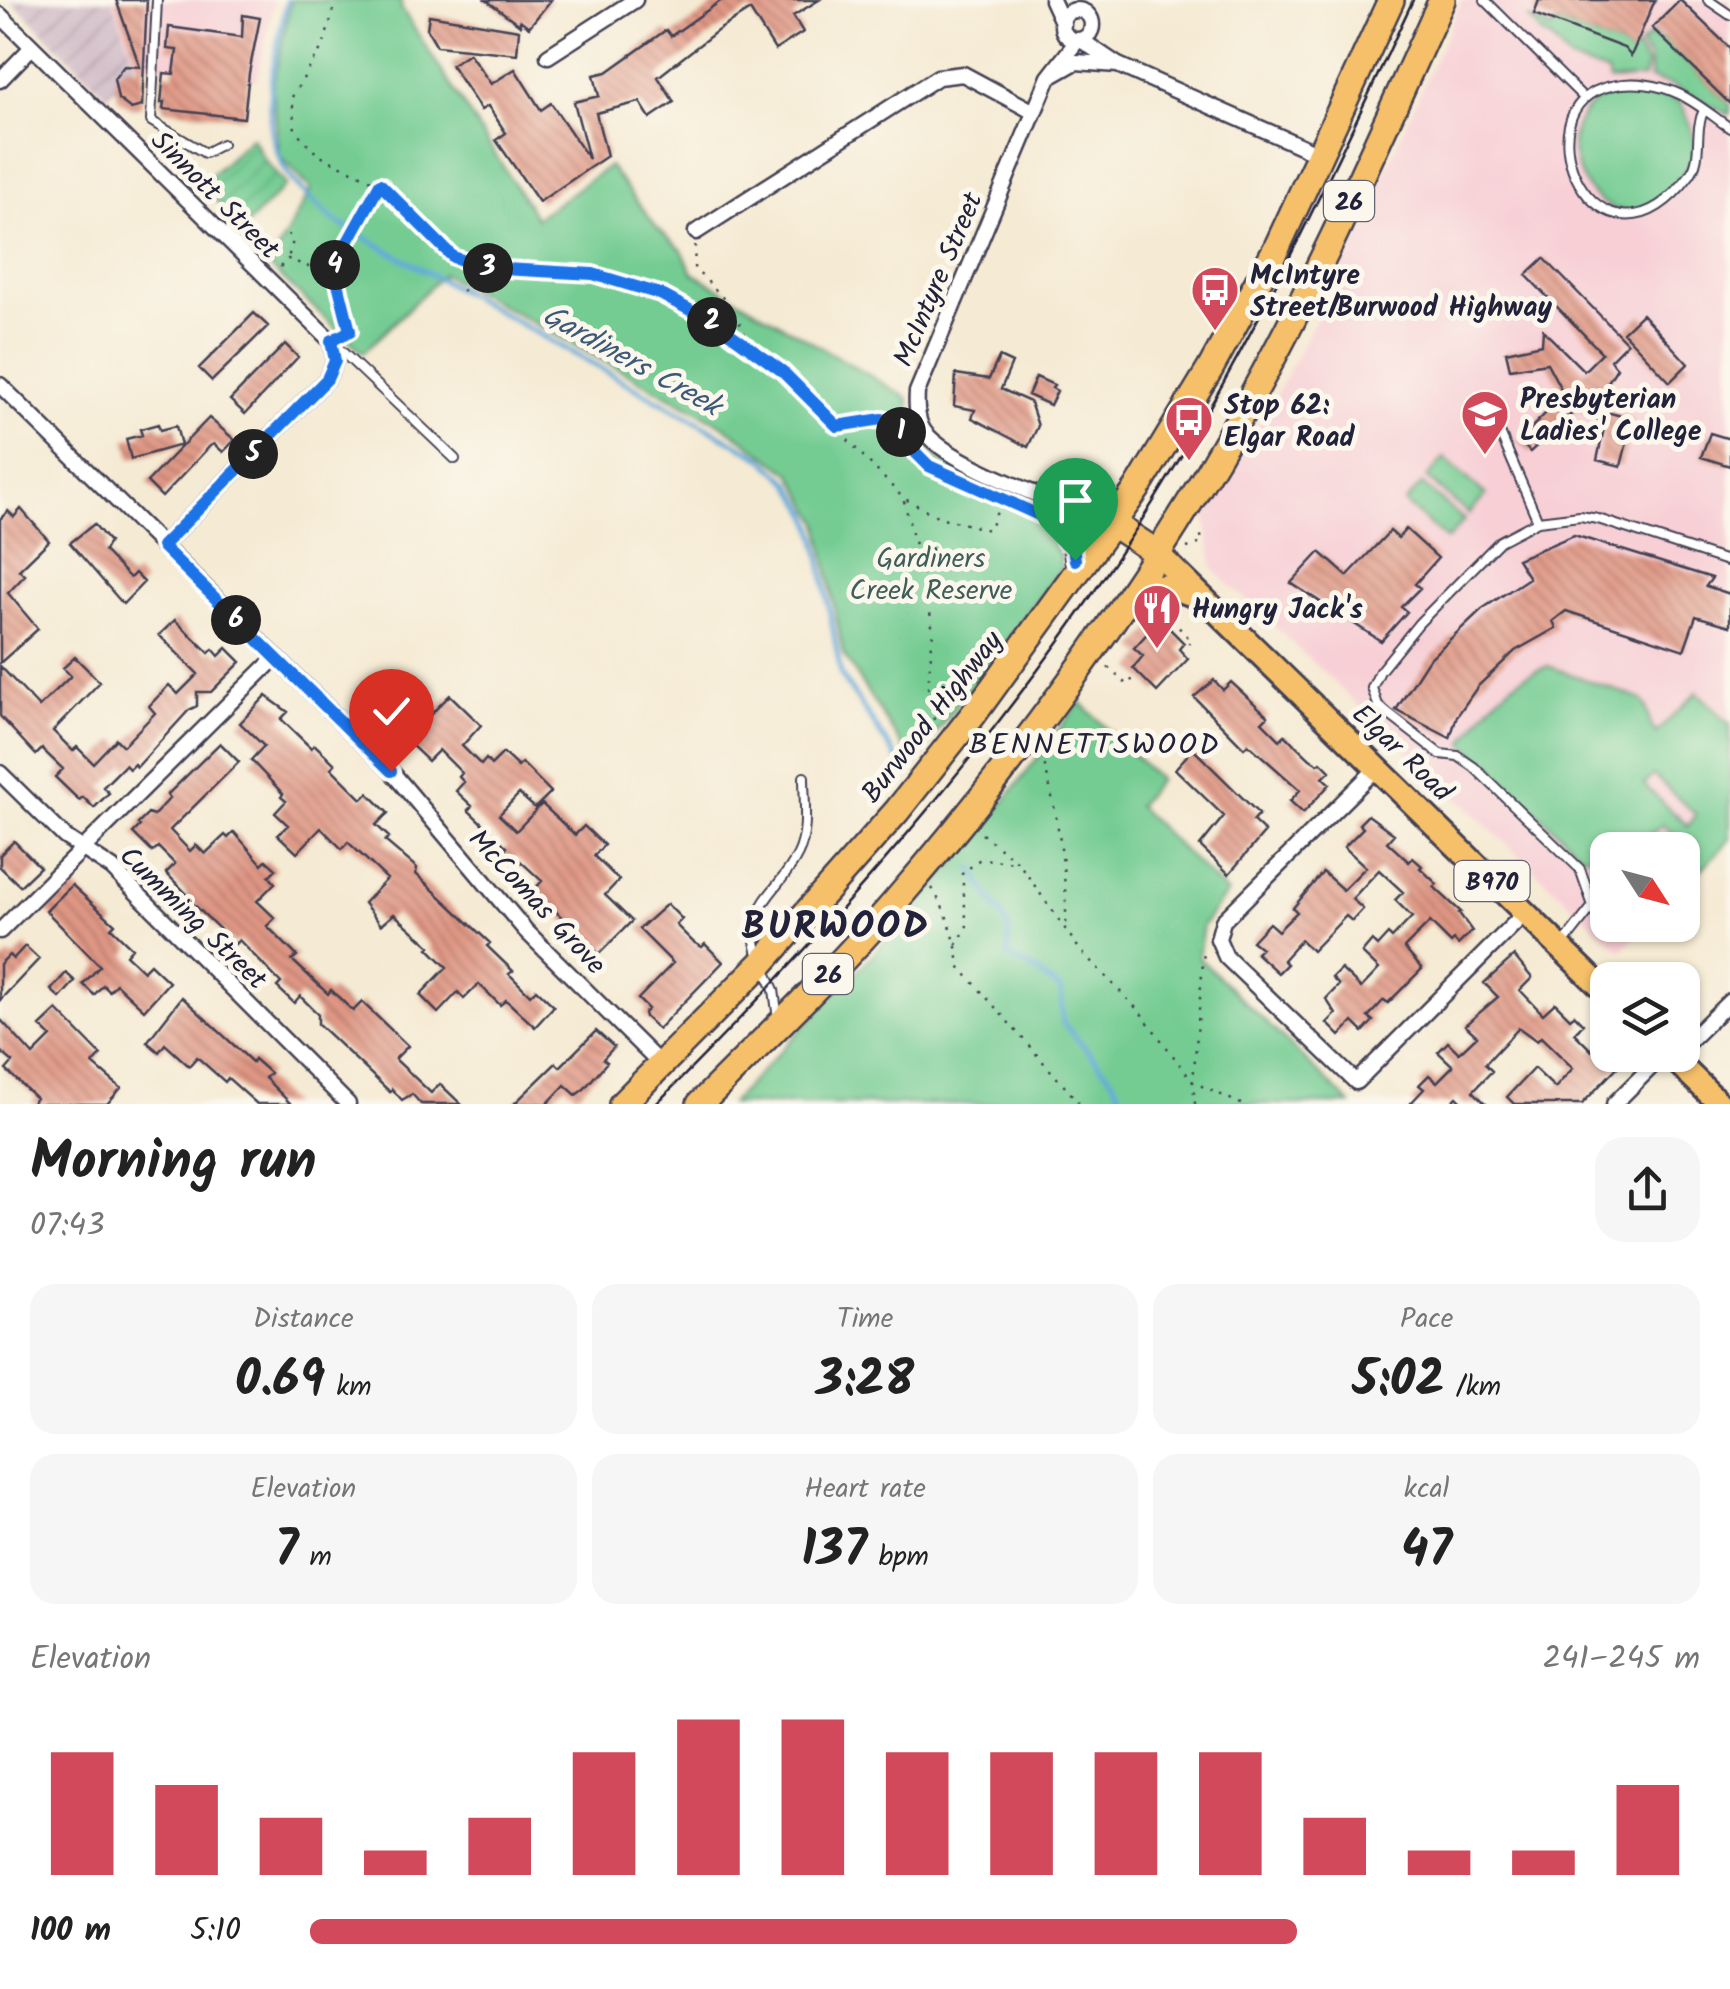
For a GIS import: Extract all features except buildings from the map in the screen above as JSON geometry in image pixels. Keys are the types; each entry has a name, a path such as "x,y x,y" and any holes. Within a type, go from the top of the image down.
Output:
{"highway":[{"name":"Burwood Highway","path":"622,1104 762,964 935,764 1113,524 1177,426 1234,327 1321,155 1390,0"},
{"name":"26","path":"700,1104 895,902 989,790 1079,670 1145,594 1164,560 1181,514 1250,400 1290,323 1442,0"},
{"path":"1113,524 1164,560"}],"main road":[{"name":"Elgar Road","path":"1164,560 1590,976"},
{"path":"1145,594 1168,586 1204,599"},
{"path":"1690,1072 1720,1104"}],"street":[{"path":"548,56 635,0"},
{"path":"1052,0 1077,19 1118,65"},
{"name":"Sinnott Street","path":"0,15 331,341"},
{"name":"McIntyre Street","path":"1077,19 917,392 916,409 924,434 950,454 1113,524"},
{"path":"0,80 32,47"},
{"path":"1049,77 1076,62 1118,65 1321,155"},
{"path":"696,232 938,77 963,74 1034,112"},
{"path":"162,546 327,379 335,361 331,341"},
{"name":"McComas Grove","path":"0,385 391,771 526,931 661,1065"},
{"path":"1056,502 1066,518 1072,540 1075,576"},
{"path":"0,931 275,658"},
{"path":"1377,768 1223,920 1218,939 1226,957 1356,1082 1525,913"},
{"name":"Cumming Street","path":"0,773 82,849 112,868 348,1104"},
{"path":"1700,1028 1730,1000"},
{"path":"1614,1104 1652,1072"}],"lane":[{"path":"157,0 151,122 205,153 222,144"},
{"path":"1708,0 1730,15"},
{"path":"1486,1 1584,98"},
{"path":"1704,110 1690,176 1656,209 1621,216 1610,212 1590,199 1573,176 1568,133 1572,118 1584,98 1600,88 1643,84 1681,95 1704,110 1730,128"},
{"path":"331,341 454,459"},
{"path":"1500,434 1538,521"},
{"path":"1560,947 1593,906 1580,869 1474,768 1458,756 1440,754 1387,714 1378,705 1372,688 1380,670 1419,623 1487,553 1514,531 1538,521 1580,516 1598,519 1730,562"},
{"path":"778,1024 774,990 762,964 754,926 764,900 798,854 803,831 804,777"}],"path":[{"path":"336,0 324,44 292,98 295,130 318,155 380,184 453,257 486,268 593,274 660,294 718,325 782,371 903,498 939,517 988,530 1003,498"},
{"path":"331,341 350,331 334,267 380,184"},
{"path":"696,232 694,270 720,292 743,326 750,348"},
{"path":"267,279 288,259 293,240 288,234"},
{"path":"288,259 309,267 334,267"},
{"path":"462,291 476,284 504,280 523,270"},
{"path":"837,426 882,419 897,423 909,446 929,466 1061,525 1064,542 1072,540"},
{"path":"903,498 933,632 928,688 934,720 931,746"},
{"path":"1164,560 1189,545 1202,543 1199,523 1181,514"},
{"path":"1145,594 1192,641 1188,645"},
{"path":"1104,662 1127,685 1138,674"},
{"path":"1040,748 1055,806 1066,894 1066,930"},
{"path":"977,830 1018,862 1080,950 1140,1012 1193,1082 1241,1104"},
{"path":"956,945 967,928 962,874 980,859 1018,862"},
{"path":"932,887 944,906 958,966 1080,1104"},
{"path":"1196,1104 1193,1082 1206,941 1218,939"}],"shaded area":[{"path":"11,0 112,0 136,63 107,96"},
{"path":"112,0 274,0 257,80 136,63"},
{"name":"Presbyterian Ladies' College","path":"1462,0 1730,0 1730,840 1700,871 1700,832 1590,832 1590,922 1214,570 1205,514 1275,397 1330,292"},
{"name":"Presbyterian Ladies' College","path":"1611,942 1630,942 1621,951"}],"green space":[{"name":"Gardiners Creek Reserve","path":"291,0 401,0 401,8 536,218 609,166 658,229 682,250 693,273 908,398 918,446 948,466 1058,515 1061,569 913,763 843,654 819,522 791,473 721,424 443,274 363,353 269,266 311,189 280,156 272,89"},
{"path":"1527,18 1550,29 1558,23 1624,48 1630,54 1637,48 1647,65 1644,78 1609,81 1607,73 1570,61"},
{"path":"1652,33 1730,104 1730,115 1671,85 1650,79 1650,60 1640,45"},
{"path":"1621,90 1653,92 1681,103 1694,148 1689,167 1661,198 1648,207 1627,211 1607,205 1590,190 1578,170 1573,147 1578,124 1593,104"},
{"path":"252,137 263,158 286,185 244,228 200,185"},
{"path":"1444,458 1486,495 1469,514 1427,478"},
{"path":"1422,484 1464,520 1447,540 1405,503"},
{"path":"1548,666 1640,699 1656,733 1697,692 1730,724 1730,840 1700,871 1700,832 1670,832 1663,825 1654,832 1590,832 1590,855 1583,856 1464,743 1499,696 1521,679","holes":["1653,775 1696,815 1688,826 1644,785"]},
{"path":"1080,702 1159,780 1137,806 1227,893 1203,925 1198,957 1351,1104 730,1104 917,908"}],"waterway":[{"name":"Gardiners Creek","path":"287,0 270,106 276,149 295,182 333,220 762,458 790,483 809,514 817,540 841,675 904,769"},
{"name":"Gardiners Creek","path":"972,869 1008,926 1008,957 1033,969 1061,990 1063,1023 1111,1077 1126,1104"}],"tram line":[{"path":"656,1104 781,975 901,841 1014,702 1119,555 1240,353 1312,213 1413,0"}],"place":[{"name":"McIntyre Street/Burwood Highway","path":"1215,332"},
{"name":"Presbyterian Ladies' College","path":"1485,456"},
{"name":"Stop 62: Elgar Road","path":"1189,462"},
{"name":"Hungry Jack's","path":"1157,650"}],"district":[{"name":"BENNETTSWOOD","path":"1095,744"},
{"name":"BURWOOD","path":"836,925"}],"route":[{"path":"391,771 162,546 327,379 335,361 331,341 350,331 334,267 380,184 453,257 486,268 593,274 660,294 718,325 782,371 837,426 882,419 897,423 909,446 929,466 1061,525 1064,542 1072,540 1075,560"}]}
